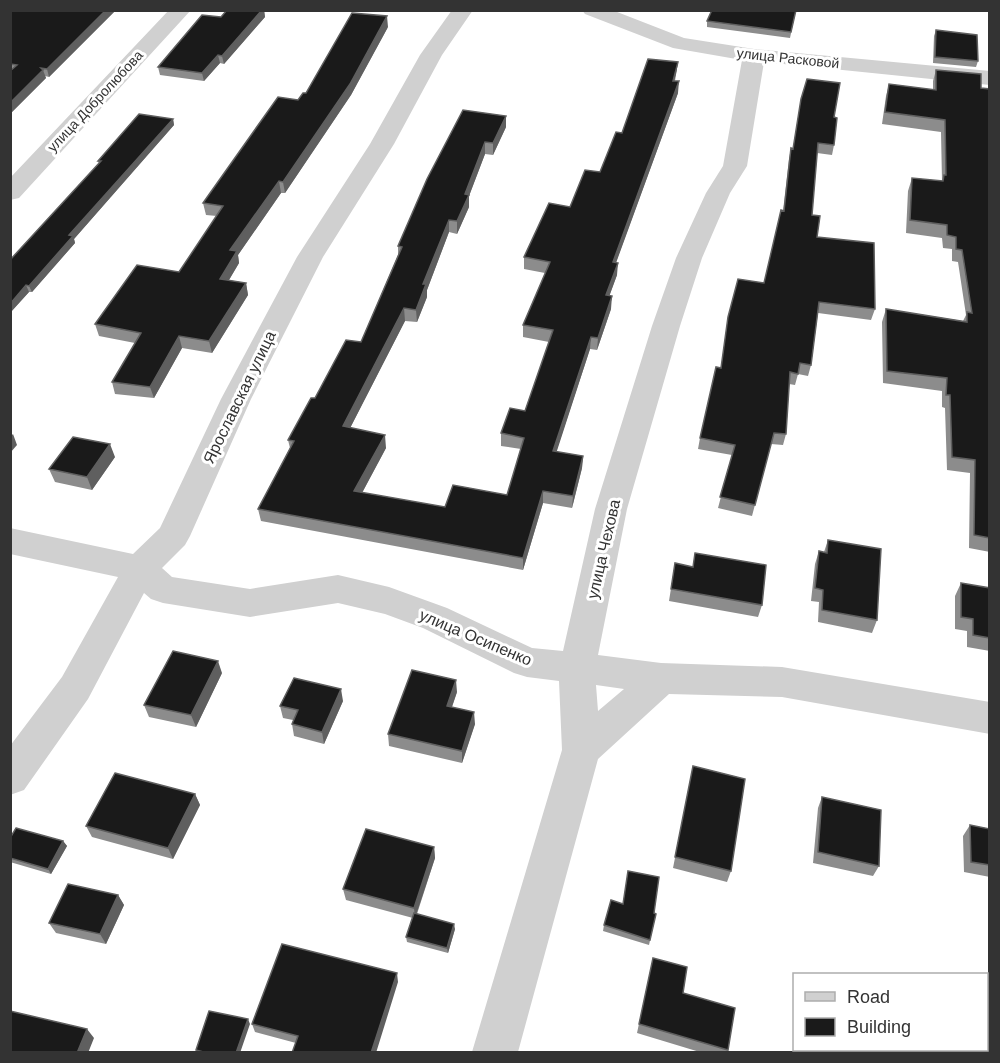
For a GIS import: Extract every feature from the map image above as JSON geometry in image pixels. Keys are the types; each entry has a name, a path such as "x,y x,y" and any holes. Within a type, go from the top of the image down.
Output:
{"street":[{"name":"улица Добролюбова","path":"10,193 181,10"},
{"name":"Ярославская улица","path":"10,778 75,688 140,569 173,536 236,399 310,257 382,144 431,55 463,10"},
{"name":"улица Расковой","path":"592,10 680,44 754,55 990,78"},
{"name":"улица Чехова","path":"495,1053 580,750 577,668 611,509 688,258 718,193 735,166 754,55"},
{"name":"улица Осипенко","path":"10,541 140,569 164,589 250,603 338,589 388,601 435,618 527,662 662,678 782,682 990,718"},
{"path":"580,750 662,678"}],"building":[{"path":"10,10 106,10 47,69 41,68 43,70 10,103 10,71 17,65 10,64"},
{"path":"227,10 262,10 222,56 218,55 202,73 158,67 202,15 221,17"},
{"path":"712,10 796,10 791,32 707,21"},
{"path":"352,13 387,16 350,84 283,182 279,181 230,250 237,251 220,279 246,283 209,341 179,336 150,387 112,382 141,333 95,324 137,265 179,272 223,206 203,203 278,97 298,100 303,93 306,93"},
{"path":"936,30 977,35 978,61 935,57"},
{"path":"648,59 678,62 673,81 679,81 613,262 618,263 606,295 612,296 598,338 591,337 553,451 583,456 573,496 543,491 523,558 258,509 294,441 288,440 311,398 315,398 346,340 361,342 402,247 398,246 427,179 463,110 506,116 493,143 485,142 465,194 469,195 457,221 449,220 423,284 426,284 416,310 404,308 343,426 385,435 354,491 445,507 453,485 507,495 524,438 501,433 510,408 525,411 553,330 523,325 550,262 524,257 549,203 570,207 585,170 600,172 616,132 622,133"},
{"path":"936,70 981,74 981,88 990,89 990,538 974,535 975,460 952,457 950,395 946,395 947,378 887,371 886,309 967,322 967,312 972,313 962,250 956,249 956,237 947,235 947,225 910,220 912,178 943,181 946,175 945,120 885,112 889,84 936,90"},
{"path":"807,79 840,83 834,117 837,118 834,145 818,143 812,215 820,216 817,237 874,243 875,309 819,302 811,365 800,363 798,374 790,372 786,434 774,433 755,505 720,497 735,445 700,438 716,367 721,368 728,317 738,279 764,283 781,210 784,211 791,148 793,149 801,99"},
{"path":"139,114 173,119 69,235 73,236 29,286 26,285 10,304 10,260 101,161 98,161"},
{"path":"73,437 110,444 87,477 49,469"},
{"path":"828,540 881,549 877,620 822,610 823,590 815,588 819,551 827,553"},
{"path":"695,553 766,565 762,605 671,589 675,563 693,567"},
{"path":"961,583 990,588 990,638 973,635 973,619 961,617"},
{"path":"173,651 218,661 191,715 144,705"},
{"path":"412,670 456,680 447,706 474,712 462,751 388,734"},
{"path":"294,678 341,689 322,732 292,724 298,710 280,706"},
{"path":"693,766 745,779 731,871 675,857"},
{"path":"115,773 195,794 168,848 86,826"},
{"path":"822,797 881,810 879,866 818,852"},
{"path":"970,825 990,829 990,865 971,862"},
{"path":"16,828 63,841 48,869 10,858 10,838"},
{"path":"366,829 434,847 414,908 343,889"},
{"path":"628,871 659,877 654,913 656,914 650,940 604,925 611,900 623,904"},
{"path":"68,884 118,895 100,934 49,923"},
{"path":"414,913 454,924 447,948 406,937"},
{"path":"282,944 397,973 371,1053 292,1053 298,1036 252,1024"},
{"path":"653,958 687,967 683,993 735,1008 728,1050 639,1024"},
{"path":"988,993 990,994 990,1053 979,1051 988,1051"},
{"path":"10,1011 87,1029 77,1053 10,1053"},
{"path":"209,1011 248,1019 236,1053 207,1053 196,1050"}]}
